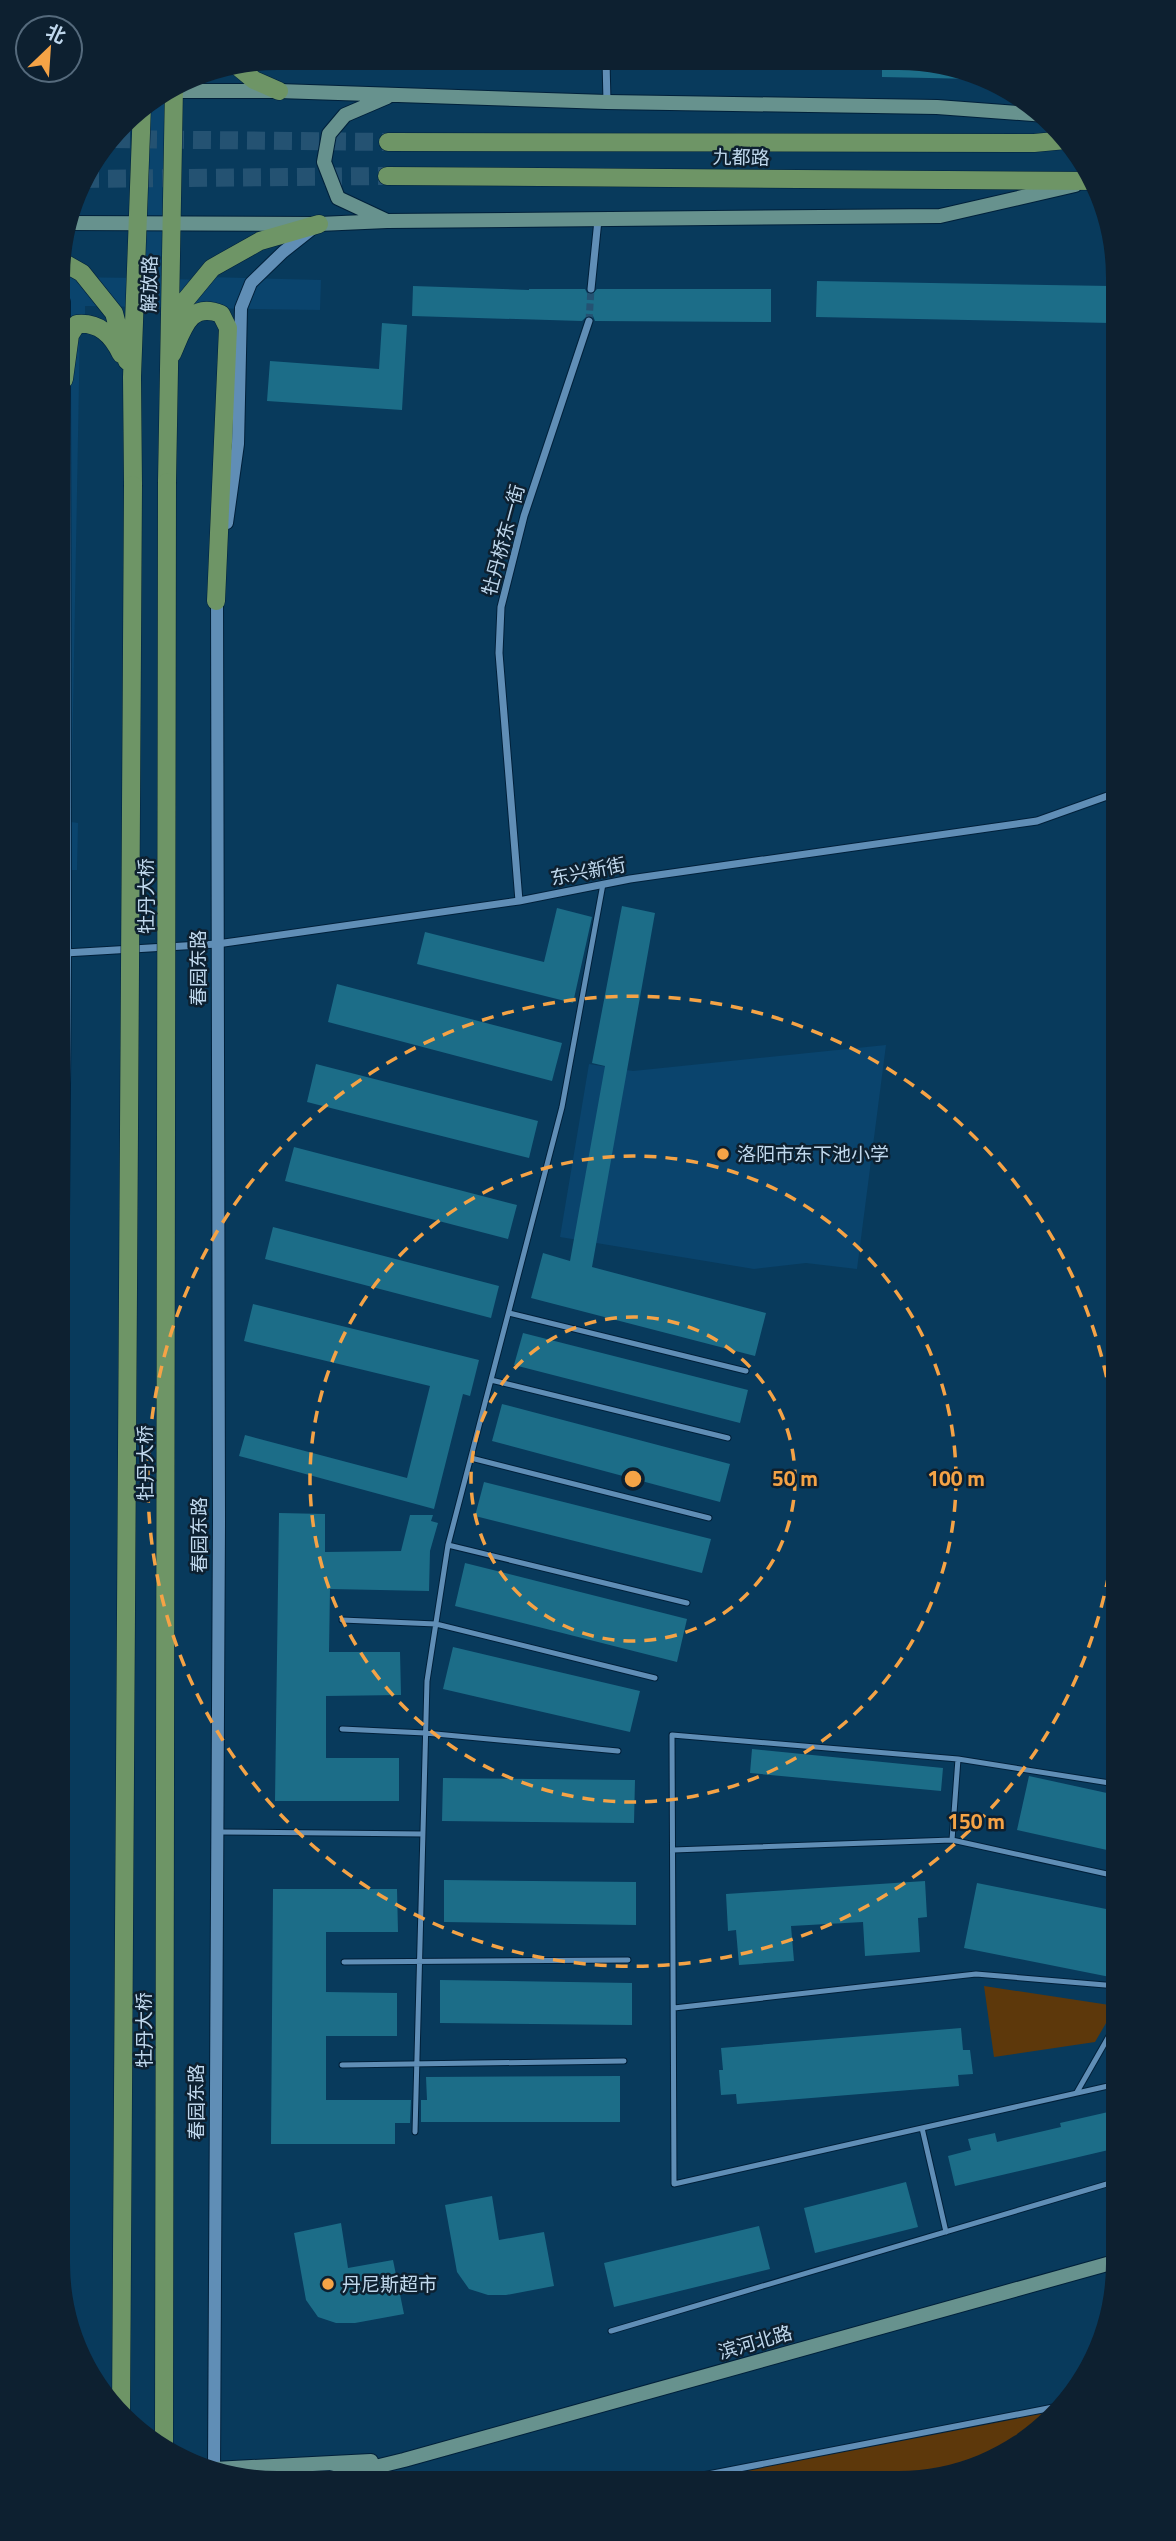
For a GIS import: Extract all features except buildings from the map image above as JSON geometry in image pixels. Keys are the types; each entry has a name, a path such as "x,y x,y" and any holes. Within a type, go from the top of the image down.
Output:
{"main road":[{"path":"246,73 279,91"},
{"path":"190,89 607,102 937,107 1026,113"},
{"path":"387,221 338,198 324,162 329,134 345,115 392,95"},
{"name":"解放路","path":"167,482 172,99"},
{"name":"解放路","path":"133,485 132,377 142,121"},
{"name":"九都路","path":"388,142 1054,141"},
{"name":"九都路","path":"387,176 1082,182"},
{"path":"77,223 319,224 387,221 940,216 1083,184"},
{"path":"169,360 184,302 212,268 260,241 319,224"},
{"path":"70,267 82,274 114,313 132,377"},
{"path":"169,360 189,319 199,311 210,309 221,314 228,328 216,601"},
{"path":"70,335 77,324 90,323 102,328 116,343 132,377"},
{"name":"牡丹大桥","path":"164,2437 167,482"},
{"name":"牡丹大桥","path":"121,2400 133,485"},
{"name":"滨河北路","path":"359,2471 1106,2263"},
{"name":"滨河北路","path":"242,2468 404,2460"}],"street":[{"path":"606,70 607,102"},
{"path":"591,289 598,219"},
{"name":"春园东路","path":"214,2461 219,1534 216,601 238,444 241,308 251,283 283,252 319,224"},
{"name":"牡丹桥东一街","path":"519,901 499,653 501,607 524,516 589,321"},
{"name":"东兴新街","path":"70,953 217,944 519,901 603,884 1037,821 1106,796"},
{"path":"726,2471 1046,2409"}],"lane":[{"path":"415,2132 427,1681 449,1545 562,1107 603,884"},
{"path":"509,1313 746,1371"},
{"path":"491,1380 728,1438"},
{"path":"471,1458 709,1518"},
{"path":"449,1545 687,1603"},
{"path":"342,1620 436,1624 655,1678"},
{"path":"342,1729 618,1751"},
{"path":"1106,1782 958,1759 672,1735 674,2184 1106,2086"},
{"path":"952,1840 958,1759"},
{"path":"216,1832 423,1834"},
{"path":"673,1850 952,1840 1106,1874"},
{"path":"344,1962 628,1960"},
{"path":"674,2008 976,1973 1106,1985"},
{"path":"1076,2093 1106,2041"},
{"path":"342,2065 624,2061"},
{"path":"922,2128 946,2232"},
{"path":"611,2331 1106,2184"}],"shaded area":[{"path":"171,100 168,279 205,280 208,277 321,280 320,310 85,306 85,326 80,326 71,822 78,823 77,870 70,870 70,277 142,278 145,119"},
{"name":"洛阳市东下池小学","path":"886,1045 857,1269 806,1263 754,1269 560,1237 589,1064 633,1071"},
{"path":"984,1986 1106,2004 1106,2023 1095,2042 994,2057"},
{"path":"1043,2412 1025,2428 978,2455 926,2469 727,2471"}],"tunnel":[{"path":"124,139 388,142"},
{"path":"95,179 387,176"},
{"path":"589,321 591,289"}],"place":[{"name":"洛阳市东下池小学","path":"723,1154"},
{"name":"丹尼斯超市","path":"328,2284"}]}
